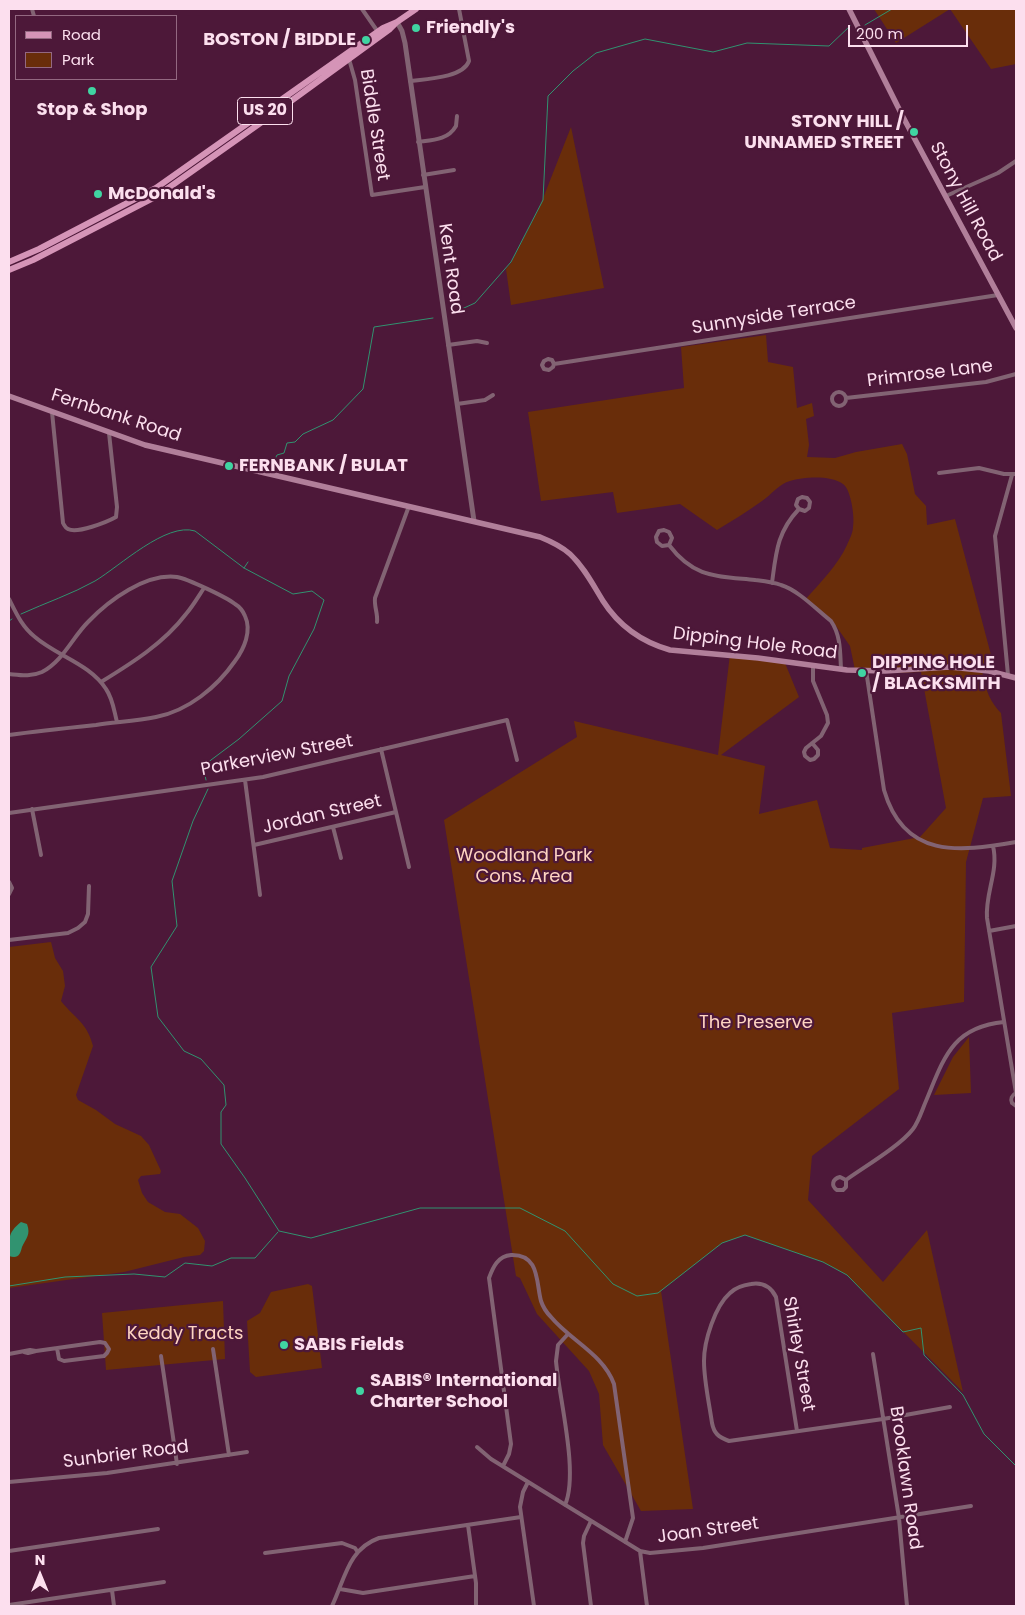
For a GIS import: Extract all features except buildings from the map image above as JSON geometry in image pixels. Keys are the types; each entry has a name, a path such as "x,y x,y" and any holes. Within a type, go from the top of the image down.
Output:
{"main road":[{"name":"US 20","path":"9,270 39,257 157,196 390,30 397,22 416,9"},
{"name":"Stony Hill Road","path":"849,9 903,118 1016,328"},
{"name":"US 20","path":"9,262 40,249 156,188 388,25 397,22"},
{"name":"Fernbank Road","path":"9,396 145,445 536,536"},
{"name":"Dipping Hole Road","path":"536,536 559,546 568,553 580,566 604,603 630,631 657,646 670,650 767,659 841,669 950,668 982,670 1016,678"}],"street":[{"path":"362,9 378,32"},
{"path":"410,82 450,75 462,71 468,66 469,61 460,9"},
{"name":"Kent Road","path":"397,22 404,36 474,521"},
{"name":"Biddle Street","path":"349,59 356,90 372,195 425,188"},
{"path":"418,142 436,140 448,135 456,126 457,116"},
{"path":"946,196 998,173 1016,161"},
{"path":"423,175 454,170"},
{"name":"Sunnyside Terrace","path":"554,364 998,295"},
{"path":"448,345 478,341 487,343"},
{"name":"Primrose Lane","path":"846,398 986,382 1016,374"},
{"path":"457,404 486,400 493,395"},
{"path":"52,411 63,523 66,528 71,530 88,528 116,517 118,507 109,433"},
{"path":"939,473 979,468 1014,474 995,536 1008,676"},
{"path":"377,622 375,598 409,506"},
{"path":"772,582 779,541 788,521 799,510"},
{"path":"664,530 669,532 672,538 669,545 658,544 656,539 658,532 664,530"},
{"path":"669,545 684,562 702,573 772,582 793,591 831,621 838,636 841,669"},
{"path":"9,674 24,676 41,672 63,654 88,622 116,599 146,581 162,577 177,577 188,580 226,598 243,611 247,620 247,638 239,656 216,684 183,707 158,717 9,734"},
{"path":"101,682 166,636 186,615 204,588"},
{"path":"9,599 18,619 35,638 63,654 101,682 108,691 117,722"},
{"path":"812,743 818,753 816,758 810,760 806,758 804,752 806,748 825,731 828,723 827,715 813,681 813,666"},
{"path":"866,670 884,790 888,802 899,821 916,837 937,847 969,849 1016,842"},
{"name":"Parkerview Street","path":"9,813 244,780 506,720 517,760"},
{"path":"381,749 408,867"},
{"path":"244,780 260,895"},
{"path":"32,809 41,855"},
{"name":"Jordan Street","path":"254,845 396,812"},
{"path":"333,826 340,858"},
{"path":"993,846 995,866 987,904 989,931 1016,1093 1012,1095 1011,1101 1016,1106"},
{"path":"9,882 12,888 9,894"},
{"path":"9,940 68,933 78,928 88,914 89,886"},
{"path":"989,931 1016,926"},
{"path":"846,1180 905,1138 913,1129 941,1064 957,1042 969,1032 979,1027 1004,1022"},
{"path":"503,1466 509,1454 511,1444 489,1278 493,1266 500,1259 506,1255 515,1255 530,1261 534,1267 540,1294 547,1312 568,1334 602,1363 614,1384 633,1518 625,1542"},
{"name":"Shirley Street","path":"797,1431 776,1297 772,1290 764,1284 742,1286 731,1292 722,1302 712,1323 705,1346 704,1370 714,1431 720,1438 728,1441 883,1419 950,1408"},
{"path":"565,1505 569,1496 570,1472 556,1361 558,1345 568,1334"},
{"path":"9,1354 30,1353 36,1350 103,1342 107,1345 108,1349 107,1354 104,1356 64,1361 59,1359 57,1348"},
{"path":"213,1349 229,1456"},
{"name":"Brooklawn Road","path":"873,1354 899,1517 907,1606"},
{"path":"161,1356 177,1464"},
{"name":"Joan Street","path":"477,1447 491,1459 640,1551 659,1553 703,1548 971,1506"},
{"name":"Sunbrier Road","path":"9,1482 107,1473 247,1452"},
{"path":"528,1482 522,1498 521,1518 534,1606"},
{"path":"332,1606 352,1559 357,1551 370,1541 379,1538 521,1518"},
{"path":"591,1521 583,1543 591,1606"},
{"path":"468,1526 477,1595 476,1606"},
{"path":"9,1551 158,1530"},
{"path":"265,1553 342,1543 355,1548 357,1551"},
{"path":"640,1551 647,1606"},
{"path":"340,1589 363,1592 475,1576"},
{"path":"9,1605 36,1604 164,1582"},
{"path":"112,1590 114,1606"}],"green space":[{"path":"874,9 950,9 896,43"},
{"path":"950,9 1016,9 1016,64 991,69"},
{"path":"571,127 604,288 511,305 506,269 511,263 540,206"},
{"path":"766,335 768,362 793,367 797,408 812,403 814,416 806,419 809,445 807,457 835,458 856,452 902,444 907,454 915,494 926,506 927,525 955,519 995,670 982,671 988,694 1001,713 1011,796 983,798 966,862 964,1002 892,1013 899,1089 812,1156 808,1200 883,1282 927,1230 963,1392 847,1275 823,1262 745,1235 722,1243 661,1291 693,1509 641,1511 603,1445 599,1394 589,1371 537,1314 520,1278 516,1276 444,820 577,737 574,721 718,755 730,654 785,663 799,697 721,755 765,766 759,814 817,800 830,848 862,850 862,848 920,837 946,808 921,672 891,673 855,670 850,646 836,626 805,600 839,560 852,534 852,504 846,487 843,484 831,479 817,478 786,482 757,505 717,530 680,504 617,513 613,492 541,501 528,412 684,388 681,347"},
{"path":"51,942 55,958 63,971 65,986 61,1001 84,1026 93,1046 76,1095 78,1100 115,1124 141,1136 149,1145 161,1171 160,1174 141,1176 138,1180 142,1193 148,1202 165,1212 180,1214 198,1228 205,1241 204,1251 200,1255 184,1257 124,1272 9,1288 9,947"},
{"path":"969,1037 971,1093 934,1095 953,1057"},
{"name":"SABIS Fields","path":"308,1284 312,1286 322,1368 256,1377 250,1372 247,1321 260,1313 271,1292"},
{"name":"Keddy Tracts","path":"223,1301 225,1359 106,1370 102,1313"}],"shaded area":[{"path":"21,1222 27,1224 28,1236 18,1256 9,1256 11,1233"}],"waterway":[{"path":"865,25 892,9"},
{"path":"453,313 475,303 511,262 543,200 548,96 573,71 596,53 645,39 713,52 747,43 829,46 850,26"},
{"path":"269,465 277,455 284,453 287,443 295,442 303,434 333,420 363,389 374,327 433,318"},
{"path":"21,614 86,586 157,539 183,530 195,531 244,568 293,594 312,591 324,600 314,629 289,676 282,701 239,739 203,766 206,780"},
{"path":"244,568 248,562"},
{"path":"208,789 193,821 172,881 177,926 151,967 158,1017 184,1051 201,1059 224,1085 226,1105 221,1112 221,1144 279,1231 311,1238 420,1208 520,1208 565,1231 613,1284 637,1296 658,1293 722,1243 745,1235 823,1262 847,1275 903,1332 921,1328 924,1355 963,1395 984,1434 1016,1466"},
{"path":"9,1286 65,1277 134,1274 165,1277 185,1263 212,1266 231,1258 255,1258 278,1232"}],"place":[{"name":"Friendly's","path":"416,28"},
{"name":"BOSTON / BIDDLE","path":"366,40"},
{"name":"Stop & Shop","path":"92,91"},
{"name":"STONY HILL / UNNAMED STREET","path":"914,132"},
{"name":"McDonald's","path":"98,194"},
{"name":"FERNBANK / BULAT","path":"229,466"},
{"name":"DIPPING HOLE / BLACKSMITH","path":"862,673"},
{"name":"SABIS Fields","path":"284,1345"},
{"name":"SABIS® International Charter School","path":"360,1391"}],"park label":[{"name":"Woodland Park Cons. Area","path":"524,866"},
{"name":"The Preserve","path":"756,1023"}]}
